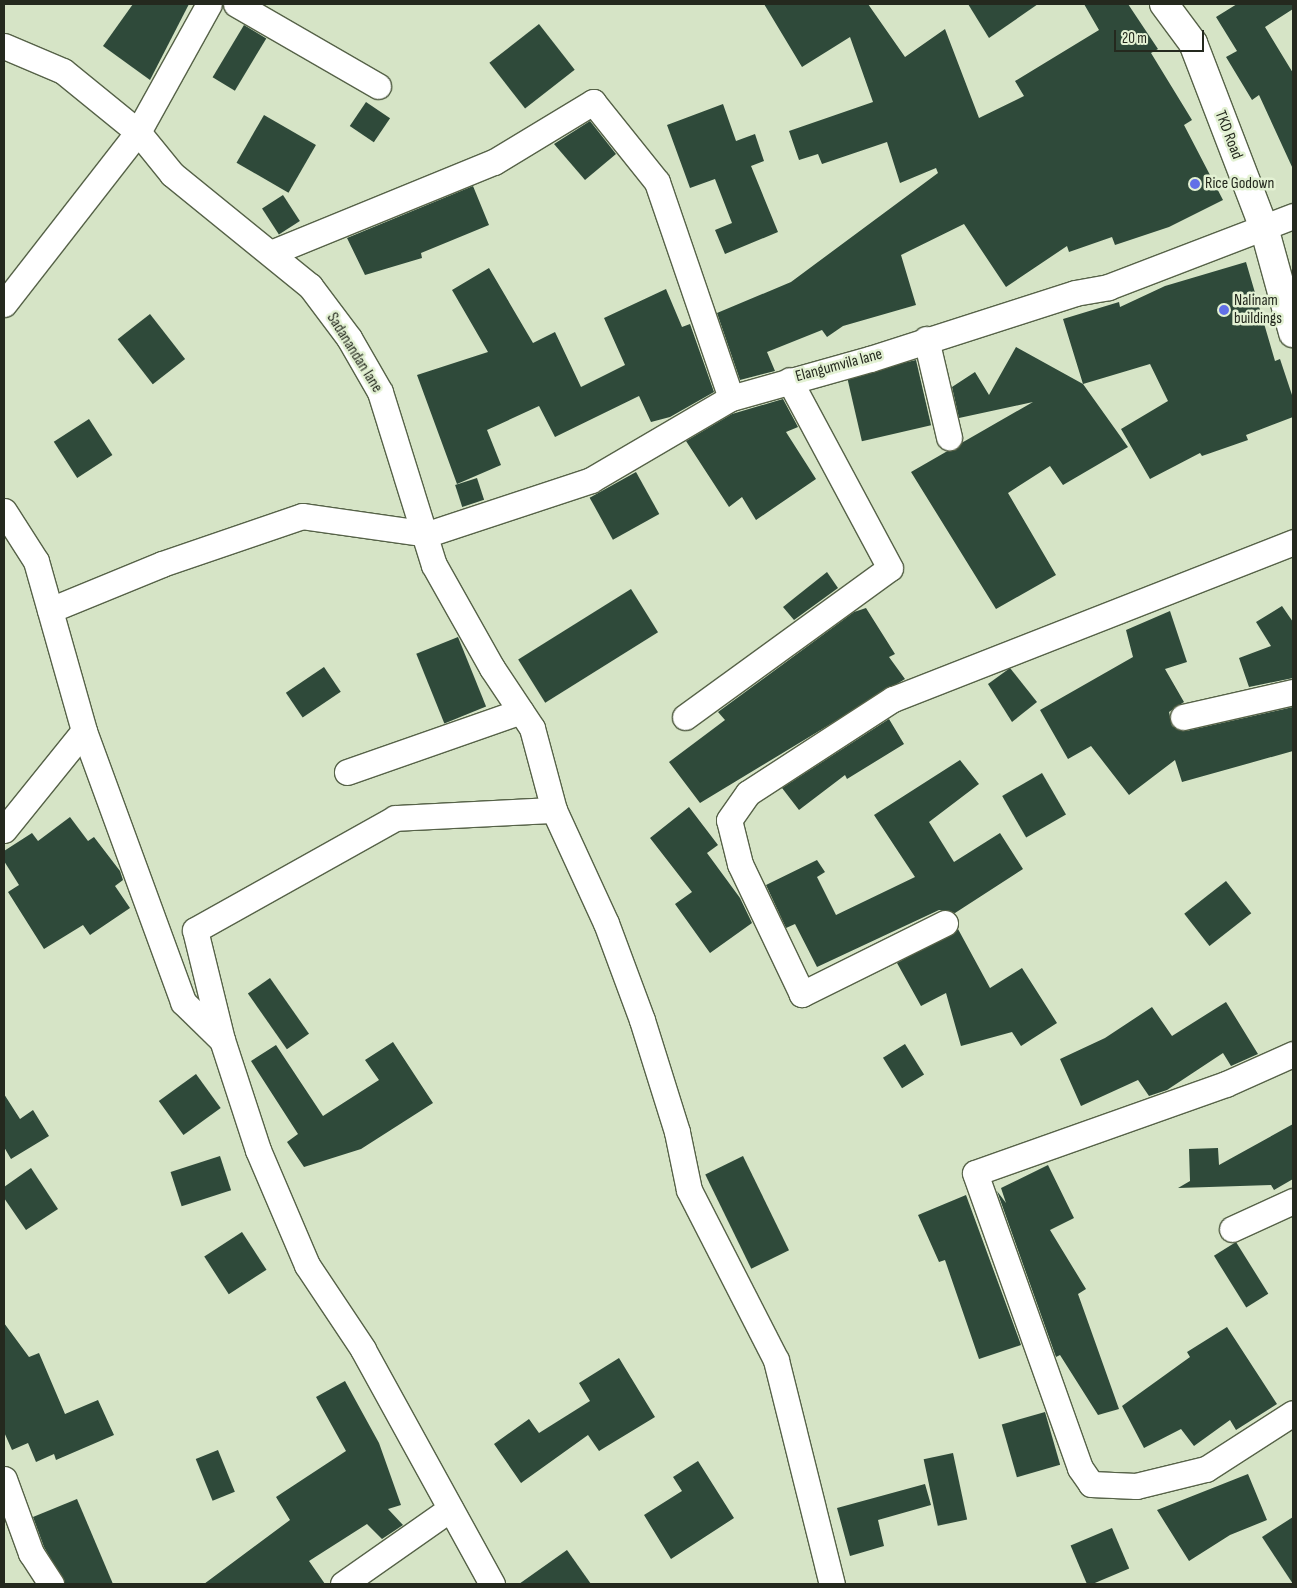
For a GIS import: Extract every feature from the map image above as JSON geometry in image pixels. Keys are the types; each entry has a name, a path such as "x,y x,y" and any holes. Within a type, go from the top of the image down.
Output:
{"street":[{"path":"4,304 138,132 209,4"},
{"path":"236,4 378,86"},
{"name":"TKD Road","path":"1164,4 1193,43 1264,230 1293,333"},
{"name":"Sadanandan lane","path":"4,46 63,72 138,132 172,174 272,252 310,286 349,338 380,392 428,534 434,565 532,728 554,810 606,923 642,1020 677,1132 688,1190 776,1360 832,1584"},
{"path":"272,252 494,162 593,102 657,182 731,398"},
{"name":"Elangumvila lane","path":"428,534 591,480 731,398 926,339 1108,287 1264,230 1293,216"},
{"path":"926,339 949,437"},
{"path":"685,717 890,568 789,380"},
{"path":"4,511 36,561 84,731 182,1002 222,1040"},
{"path":"50,610 162,564 302,516 428,534"},
{"path":"945,923 802,994 740,864 729,820 748,793 892,699 1293,542"},
{"path":"1183,717 1293,692"},
{"path":"347,772 521,711"},
{"path":"4,830 84,731"},
{"path":"492,1584 363,1349 307,1265 258,1150 222,1040 195,930 395,818 554,810"},
{"path":"1293,1054 1226,1084 974,1173 1080,1468 1091,1484 1136,1486 1206,1469 1293,1413"},
{"path":"1232,1229 1293,1201"},
{"path":"6,1490 31,1553 50,1584"},
{"path":"343,1584 450,1509"}],"building":[{"path":"133,4 189,4 150,80 103,46"},
{"path":"764,4 868,4 905,57 945,29 979,118 1024,96 1015,81 1099,30 1084,4 1128,4 1158,49 1151,53 1192,120 1184,125 1223,200 1169,227 1115,245 1112,237 1069,252 1067,246 1006,287 964,224 901,255 916,305 843,326 827,337 822,330 767,352 775,371 740,380 717,313 791,282 938,173 936,168 900,183 887,142 822,164 818,154 799,160 789,131 873,102 850,37 802,67"},
{"path":"968,4 1038,4 989,38"},
{"path":"1237,4 1293,4 1293,9 1265,27 1293,73 1293,169 1259,95 1252,100 1226,57 1237,51 1216,17"},
{"path":"539,24 575,70 525,108 489,63"},
{"path":"244,25 266,38 235,91 213,77"},
{"path":"366,102 390,118 374,142 350,126"},
{"path":"723,104 736,141 755,134 764,161 751,166 778,232 725,254 715,230 732,223 715,179 690,188 667,125"},
{"path":"264,115 316,145 288,193 236,163"},
{"path":"590,121 616,154 585,180 554,144"},
{"path":"473,186 489,225 421,253 422,258 365,275 347,238"},
{"path":"283,195 300,221 279,235 262,209"},
{"path":"1246,262 1275,361 1280,359 1293,398 1293,417 1246,435 1248,440 1202,456 1200,453 1150,479 1121,429 1168,401 1150,364 1083,384 1063,319 1119,302 1120,307 1165,286"},
{"path":"489,268 533,343 555,332 581,387 625,365 604,318 666,289 682,327 690,324 714,392 670,417 651,422 639,396 555,437 539,406 487,430 501,465 457,484 417,375 488,352 452,290"},
{"path":"150,314 185,359 153,384 118,339"},
{"path":"1016,347 1083,384 1128,447 1063,485 1050,466 1008,493 1056,575 996,609 911,472 1033,402 959,418 952,387 975,372 989,395"},
{"path":"916,360 931,425 862,441 847,376"},
{"path":"783,399 798,427 786,432 816,479 756,520 742,497 729,507 686,441 732,414"},
{"path":"89,419 112,455 77,478 54,442"},
{"path":"636,472 659,514 613,540 590,498"},
{"path":"477,478 484,500 462,507 455,485"},
{"path":"827,572 838,588 794,620 783,607"},
{"path":"631,589 658,632 545,703 518,659"},
{"path":"1282,606 1293,622 1293,678 1249,687 1239,658 1271,646 1256,622"},
{"path":"866,608 895,654 889,657 905,679 700,803 669,762 725,720 718,712 854,612"},
{"path":"1170,611 1187,662 1165,669 1184,702 1169,712 1172,726 1186,731 1293,707 1293,751 1182,782 1175,760 1129,795 1091,746 1068,759 1040,710 1133,657 1126,630"},
{"path":"458,637 486,707 444,723 416,654"},
{"path":"324,667 341,692 303,718 286,693"},
{"path":"1010,668 1037,702 1012,722 988,684"},
{"path":"889,719 904,744 847,779 845,775 799,810 782,788"},
{"path":"960,760 979,784 929,822 954,862 1000,833 1023,869 955,913 939,910 817,967 795,924 786,928 766,885 817,860 825,872 817,877 836,915 915,877 874,815"},
{"path":"1042,773 1066,815 1026,838 1002,796"},
{"path":"689,807 718,845 707,853 740,898 752,923 710,953 675,904 692,892 650,838"},
{"path":"70,817 88,841 94,837 120,871 123,880 115,886 130,908 90,935 83,925 44,949 8,892 19,885 4,861 4,851 32,833 38,841"},
{"path":"1226,881 1251,913 1209,946 1184,914"},
{"path":"958,929 990,988 1022,968 1057,1023 1021,1046 1012,1032 961,1046 946,993 921,1006 897,963"},
{"path":"270,978 309,1034 287,1049 248,993"},
{"path":"1226,1002 1258,1054 1231,1066 1223,1053 1167,1090 1149,1096 1138,1080 1081,1106 1060,1059 1105,1038 1152,1007 1172,1036"},
{"path":"393,1042 433,1103 361,1149 304,1167 287,1142 298,1134 251,1061 276,1045 323,1116 379,1080 365,1060"},
{"path":"905,1044 924,1075 902,1088 883,1058"},
{"path":"196,1074 221,1108 183,1135 159,1101"},
{"path":"4,1094 20,1119 33,1110 49,1136 11,1159 4,1147"},
{"path":"1293,1124 1293,1179 1274,1190 1271,1185 1178,1188 1190,1181 1189,1149 1218,1148 1219,1165"},
{"path":"220,1156 231,1190 182,1206 171,1172"},
{"path":"743,1156 789,1250 751,1269 705,1174"},
{"path":"1048,1165 1074,1218 1050,1230 1086,1289 1078,1294 1119,1409 1098,1415 1060,1355 1056,1357 997,1191 1006,1203 1001,1188"},
{"path":"31,1168 58,1209 26,1230 4,1198 4,1187"},
{"path":"966,1195 1021,1345 979,1359 945,1260 939,1262 918,1215"},
{"path":"242,1232 267,1270 229,1294 204,1257"},
{"path":"1236,1242 1268,1294 1246,1308 1214,1256"},
{"path":"4,1323 29,1357 39,1353 65,1414 98,1400 114,1435 56,1460 54,1454 36,1462 28,1443 12,1450 4,1432"},
{"path":"1227,1327 1277,1404 1236,1430 1230,1420 1194,1446 1181,1429 1144,1448 1122,1406 1190,1357 1187,1352"},
{"path":"619,1358 655,1417 599,1451 588,1435 521,1483 494,1444 529,1419 539,1433 590,1401 579,1383"},
{"path":"345,1381 379,1443 401,1505 388,1509 403,1525 382,1539 367,1524 309,1561 325,1584 204,1584 290,1520 276,1497 346,1451 316,1397"},
{"path":"1045,1412 1060,1465 1017,1477 1002,1424"},
{"path":"218,1450 235,1492 213,1501 196,1459"},
{"path":"953,1453 967,1520 938,1526 924,1459"},
{"path":"698,1461 734,1518 671,1559 644,1515 682,1491 673,1477"},
{"path":"1248,1474 1267,1520 1230,1535 1189,1561 1157,1510"},
{"path":"925,1484 931,1505 878,1520 884,1546 850,1556 837,1508"},
{"path":"77,1499 113,1584 65,1584 44,1547 33,1517"},
{"path":"1293,1517 1293,1584 1262,1537"},
{"path":"1112,1528 1129,1569 1093,1584 1087,1584 1071,1546"},
{"path":"567,1550 591,1584 519,1584"}],"place":[{"name":"Rice Godown","path":"1195,184"},
{"name":"Nalinam buildings","path":"1224,310"}]}
